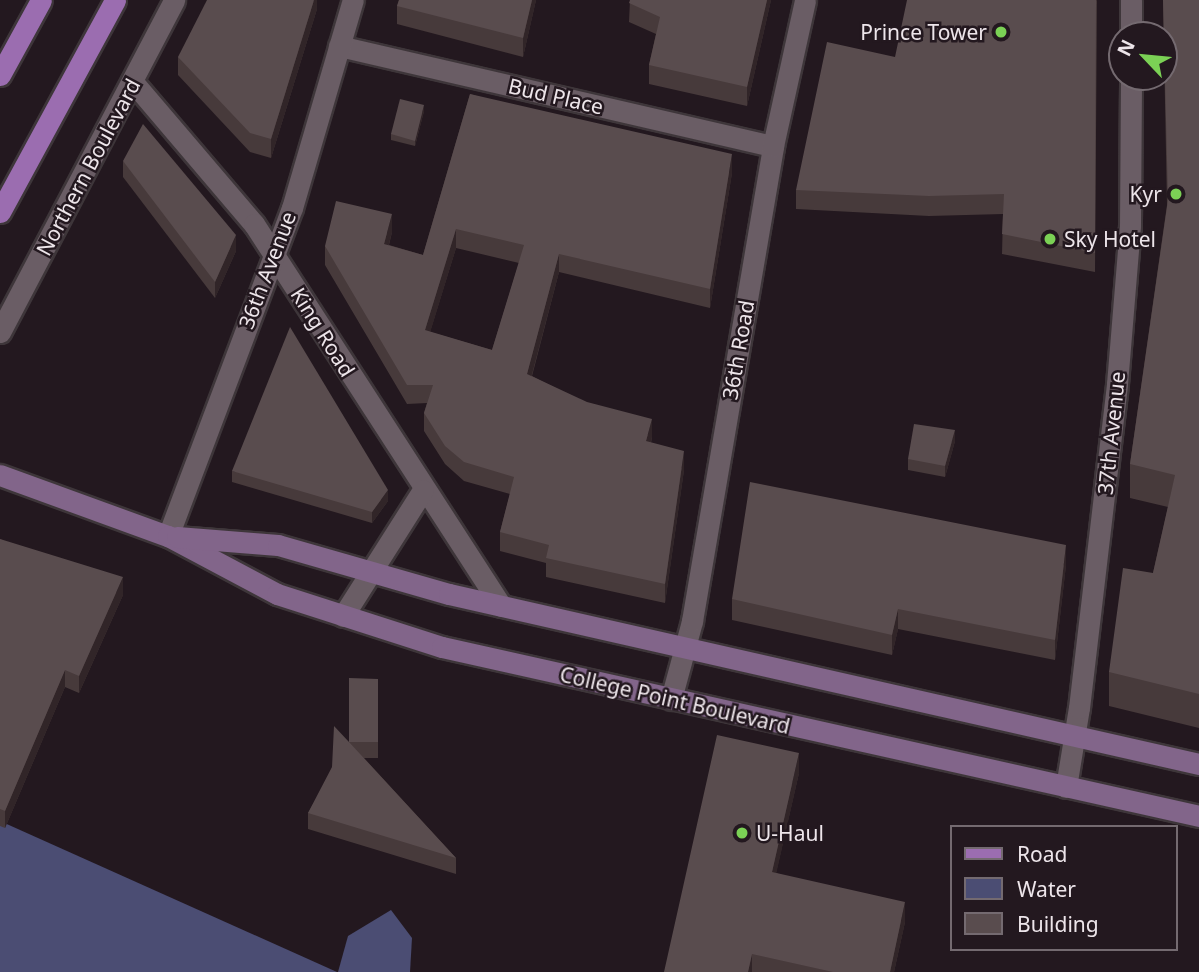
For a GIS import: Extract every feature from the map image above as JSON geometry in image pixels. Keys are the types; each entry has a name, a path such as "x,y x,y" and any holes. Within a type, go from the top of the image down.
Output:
{"main road":[{"path":"0,75 41,0"},
{"path":"0,212 115,0"},
{"name":"College Point Boulevard","path":"0,475 168,536 277,594 442,647 1199,816"},
{"name":"College Point Boulevard","path":"168,536 278,545 501,606 1199,764"}],"street":[{"name":"Northern Boulevard","path":"0,332 174,0"},
{"name":"36th Avenue","path":"168,536 292,208 353,0"},
{"name":"36th Road","path":"671,699 685,648 773,146 805,0"},
{"path":"1131,0 1131,21"},
{"name":"Bud Place","path":"339,46 773,146"},
{"name":"King Road","path":"133,82 254,224 423,491 501,606"},
{"name":"37th Avenue","path":"1066,787 1075,736 1117,384 1130,225 1131,91"},
{"path":"343,616 423,491"}],"water":[{"path":"0,821 337,972 0,972"},
{"path":"391,910 412,938 410,972 338,972 348,936"}],"building":[{"path":"207,0 314,0 271,139 250,133 178,57"},
{"path":"399,0 532,0 523,38 397,6"},
{"path":"630,0 767,0 747,87 649,65 660,17 629,3"},
{"path":"907,0 1096,0 1095,253 1002,234 1004,194 929,196 796,190 827,42 895,57"},
{"path":"1163,0 1199,0 1199,694 1109,672 1123,568 1153,573 1175,475 1130,464 1168,200 1165,91 1178,91 1178,21 1164,21"},
{"path":"470,94 732,154 710,289 559,254 527,374 587,402 652,419 646,441 684,451 665,584 546,558 549,545 500,532 514,477 464,462 445,446 424,413 433,385 407,385 325,246 336,201 392,214 384,244 423,255","holes":["456,229 524,245 492,350 425,330"]},
{"path":"400,99 424,105 415,141 391,134"},
{"path":"143,124 236,235 215,282 123,161"},
{"path":"290,327 388,490 372,512 232,471"},
{"path":"914,424 955,430 945,466 908,459"},
{"path":"750,482 1066,545 1055,640 898,609 892,635 732,599"},
{"path":"0,539 123,577 79,676 65,670 5,811 0,809"},
{"path":"349,678 378,679 378,742 349,742"},
{"path":"334,726 456,858 308,813 332,767"},
{"name":"U-Haul","path":"717,735 799,753 772,872 905,902 890,972 833,972 752,954 748,972 664,972"}],"place":[{"name":"Prince Tower","path":"1001,32"},
{"name":"Kyr","path":"1176,194"},
{"name":"Sky Hotel","path":"1050,239"},
{"name":"U-Haul","path":"742,833"}]}
